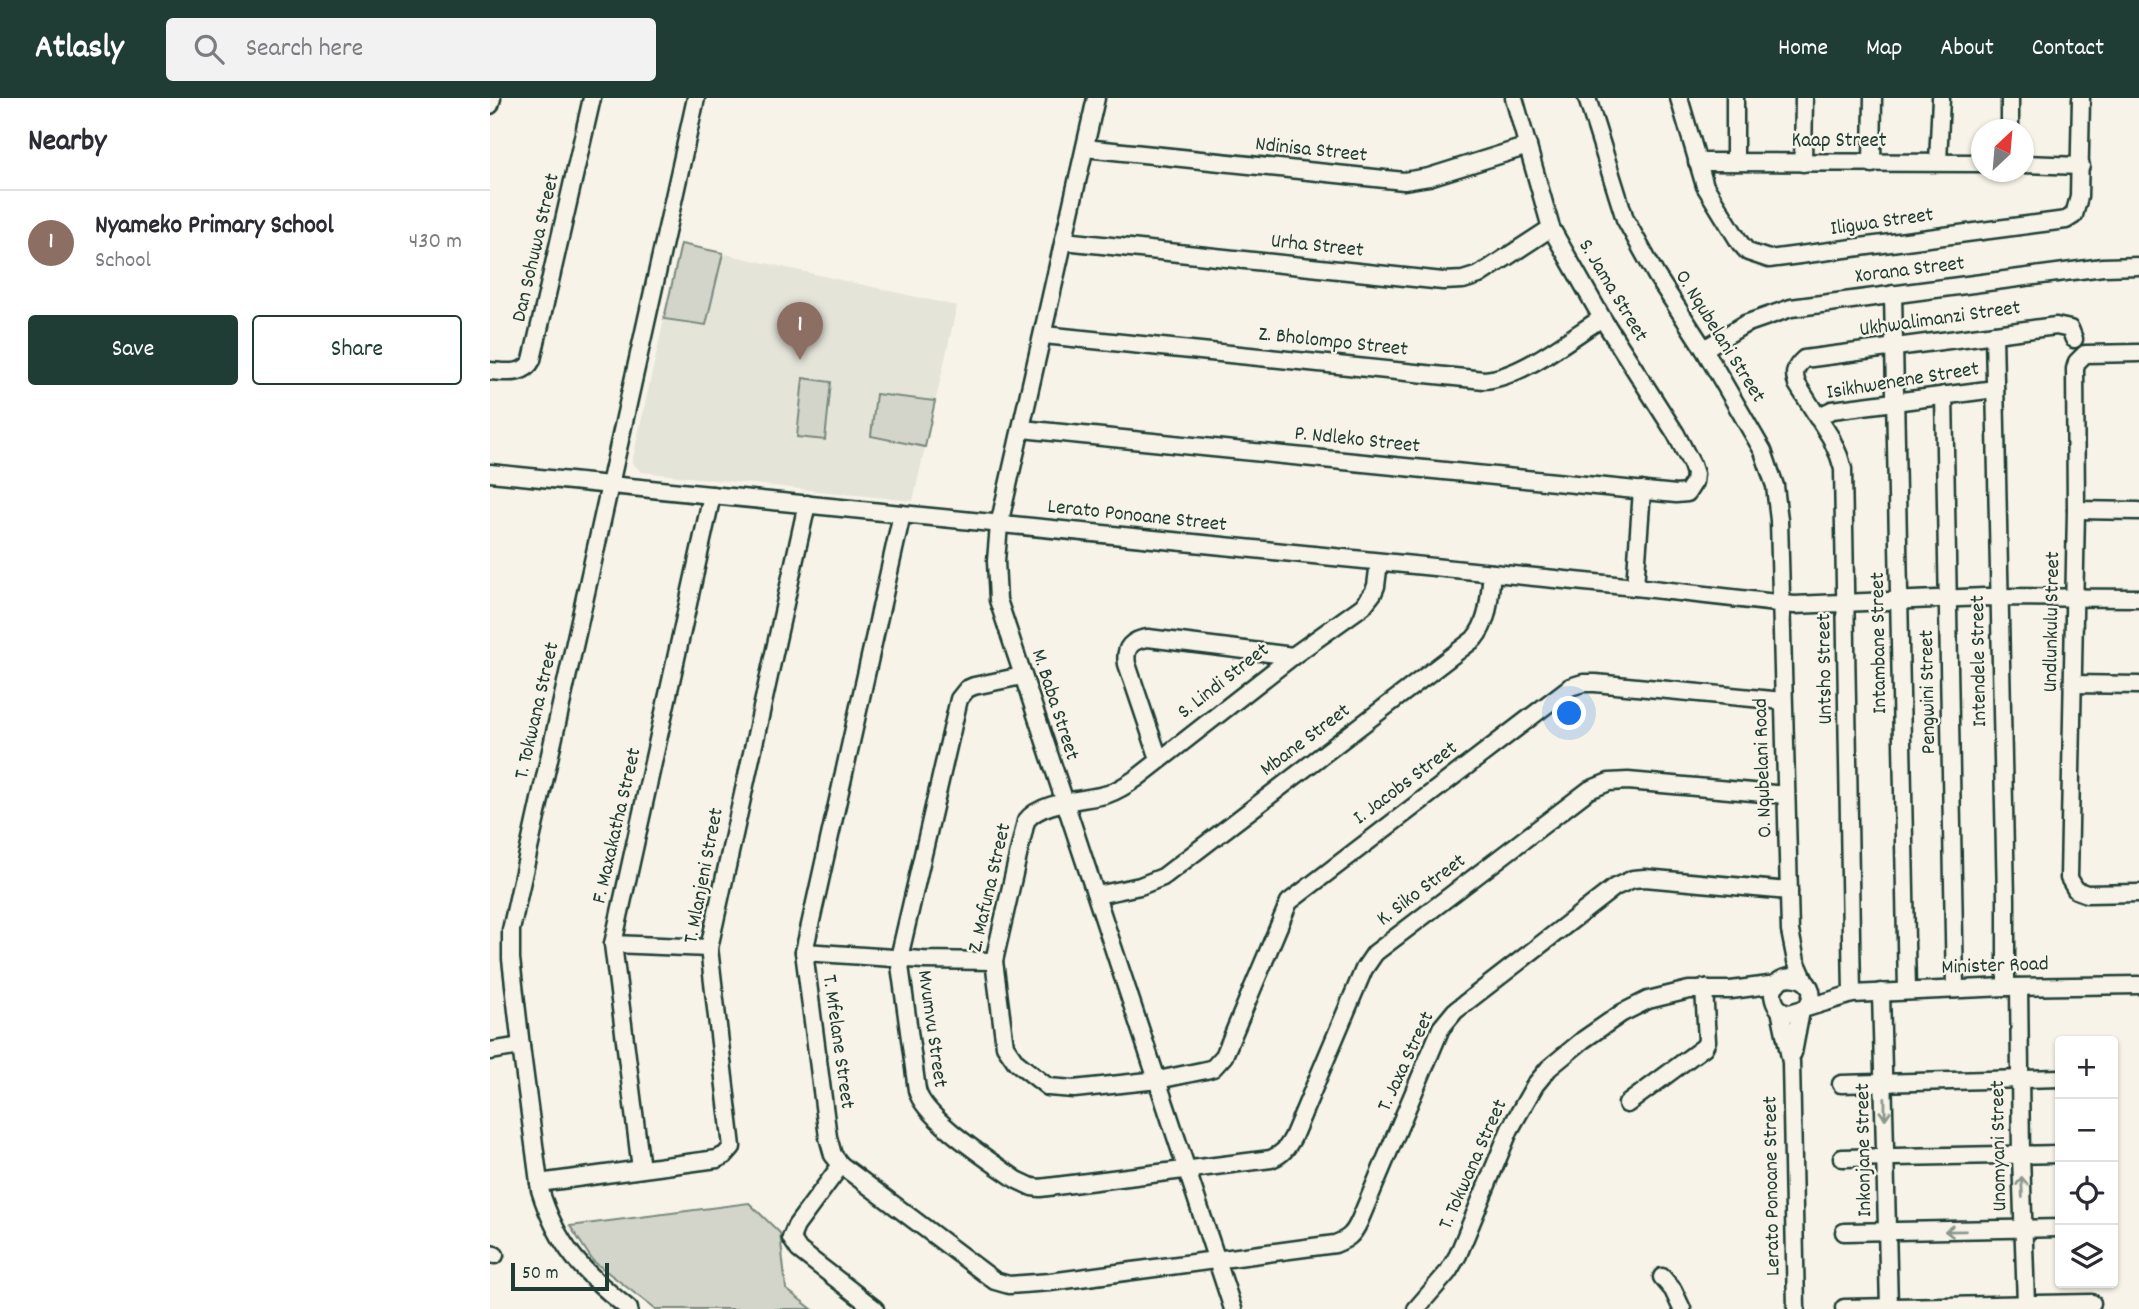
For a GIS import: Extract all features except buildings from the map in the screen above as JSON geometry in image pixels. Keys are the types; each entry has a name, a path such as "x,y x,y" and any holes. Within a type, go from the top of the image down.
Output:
{"street":[{"path":"490,105 492,98"},
{"name":"Dan Sohuwa Street","path":"490,371 519,372 525,370 532,360 592,98"},
{"name":"T. Tokwana Street","path":"629,1309 599,1285 567,1250 553,1227 539,1183 521,1046 511,930 696,98"},
{"name":"M. Baba Street","path":"1096,98 999,525 996,561 998,600 1233,1309"},
{"name":"S. Jama Street","path":"1514,98 1551,228 1602,318 1676,434 1692,465 1694,482 1687,493"},
{"name":"O. Nqubelani Street","path":"1587,98 1625,219 1763,451 1773,479 1779,511 1780,604"},
{"name":"Iligwa Street","path":"1679,98 1706,186 1740,243 1748,252 1769,259 2066,220 2074,215 2077,208 2081,166 2081,98"},
{"path":"1735,98 1735,162"},
{"path":"1803,163 1804,98"},
{"path":"1872,164 1873,98"},
{"path":"1938,162 1941,98"},
{"path":"2010,98 2010,119"},
{"name":"Ndinisa Street","path":"1085,148 1404,181 1429,177 1528,146"},
{"name":"Kaap Street","path":"1697,162 1971,163"},
{"path":"2034,164 2081,166"},
{"name":"Urha Street","path":"1064,241 1443,281 1463,280 1479,275 1551,228"},
{"name":"Xorana Street","path":"1704,349 1745,324 1791,308 2135,266"},
{"name":"Intambane Street","path":"1893,294 1907,991"},
{"name":"Z. Bholompo Street","path":"1044,335 1484,380 1500,379 1517,372 1602,318"},
{"name":"Ukhwalimanzi Street","path":"1804,359 2065,326 2070,329 2074,339"},
{"name":"Intendele Street","path":"1994,334 2012,987"},
{"name":"Undlunkulu Street","path":"2139,353 2091,353 2080,358 2075,369 2076,510 2070,878 2073,887 2087,894 2139,893"},
{"name":"Untsho Street","path":"1804,359 1797,365 1795,377 1839,456 1843,470 1852,994"},
{"name":"Isikhwenene Street","path":"1817,417 1832,410 1995,389"},
{"name":"Pengwini Street","path":"1944,395 1955,989"},
{"name":"P. Ndleko Street","path":"1022,429 1687,493"},
{"name":"Lerato Ponoane Street","path":"490,473 1635,587 1780,604 2000,597 2139,598"},
{"path":"1635,587 1642,490"},
{"name":"F. Maxakatha Street","path":"641,1169 613,944 712,495"},
{"name":"T. Mlanjeni Street","path":"539,1183 717,1159 732,1147 709,948 807,505"},
{"path":"2076,510 2139,511"},
{"name":"T. Mfelane Street","path":"902,514 804,952 828,1137 833,1155 841,1165 989,1278 1002,1284 1050,1282 1217,1260"},
{"name":"S. Lindi Street","path":"1065,803 1121,789 1293,656 1363,606 1376,586 1378,562"},
{"name":"Mbane Street","path":"1097,895 1140,886 1163,877 1474,639 1483,629 1486,620 1492,573"},
{"name":"O. Nqubelani Road","path":"1780,604 1790,932 1796,961 1805,982"},
{"path":"1159,759 1127,664 1127,650 1136,639 1148,638 1293,656"},
{"name":"Mvumvu Street","path":"1022,676 974,685 959,699 899,958 921,1103 938,1120 1017,1180 1031,1187 1188,1170"},
{"name":"I. Jacobs Street","path":"1158,1080 1206,1070 1220,1063 1285,909 1296,894 1563,691 1583,683 1595,683 1783,701"},
{"path":"2073,684 2139,685"},
{"name":"K. Siko Street","path":"1188,1170 1271,1158 1287,1149 1363,969 1375,953 1589,790 1609,782 1628,781 1786,795"},
{"name":"Z. Mafuna Street","path":"1065,803 1038,811 1026,821 994,961 1005,1045 1016,1062 1048,1087 1074,1089 1158,1080"},
{"name":"T. Jaxa Street","path":"1217,1260 1335,1244 1353,1235 1447,1018 1615,887 1633,879 1645,878 1789,891"},
{"name":"O. Nqubelani Road","path":"1778,982 1790,932"},
{"path":"613,944 709,948"},
{"path":"804,952 994,961"},
{"path":"1794,976 1805,982 1811,997 1803,1010 1790,1013 1777,1006 1773,993 1778,982 1794,976"},
{"name":"T. Tokwana Street","path":"1416,1309 1448,1272 1458,1255 1510,1129 1535,1085 1549,1068 1622,1013 1648,1000 1704,988 1731,990 1778,982"},
{"name":"Minister Road","path":"1805,982 1852,994"},
{"name":"Minister Road","path":"1803,1010 1852,994 2139,985"},
{"name":"Unomyani Street","path":"2012,987 2019,1079 2026,1304"},
{"path":"1628,1104 1704,1047 1707,1041 1704,988"},
{"name":"T. Tokwana Street","path":"1731,990 1777,1006"},
{"name":"Inkonjane Street","path":"1881,992 1889,1307"},
{"name":"Lerato Ponoane Street","path":"1777,1006 1791,1062 1796,1309"},
{"name":"Lerato Ponoane Street","path":"1791,1062 1803,1010"},
{"path":"490,1051 521,1046"},
{"path":"1841,1084 2055,1078"},
{"path":"1842,1158 2055,1154"},
{"path":"841,1165 796,1226 791,1238 799,1250 875,1309"},
{"path":"1844,1232 2055,1228"},
{"path":"1662,1277 1673,1290 1682,1309"},
{"path":"1844,1308 2092,1303"}],"shaded area":[{"path":"681,244 957,306 913,501 641,472 632,462"},
{"path":"681,244 723,253 706,325 664,319"},
{"path":"803,378 831,382 825,440 797,437"},
{"path":"876,394 935,401 925,447 871,436"},
{"path":"749,1203 780,1233 786,1289 812,1309 655,1309 593,1261 570,1226"}],"place":[{"name":"Nyameko Primary School","path":"800,360"}]}
